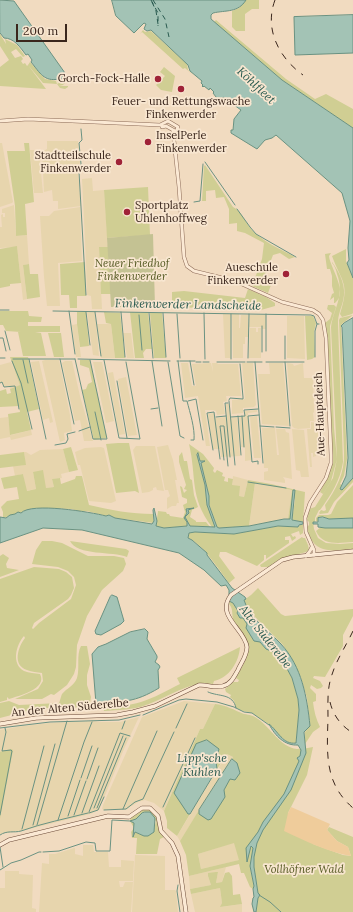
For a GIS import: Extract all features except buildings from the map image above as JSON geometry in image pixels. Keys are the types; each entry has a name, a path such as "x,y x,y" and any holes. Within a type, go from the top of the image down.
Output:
{"main road":[{"path":"314,555 353,551"},
{"path":"314,555 322,553 329,554"},
{"name":"An der Alten Süderelbe","path":"0,724 42,718 128,713 151,707 199,685 218,687 226,685 234,677 244,659 247,649 244,640 229,617 227,605 230,596 280,561 289,558 314,555"},
{"path":"0,845 9,840 108,816 129,817 142,808 150,808 158,816 161,831 172,843 178,856 186,912"}],"street":[{"path":"0,122 28,119 151,125 166,125 170,122 178,128 175,131 166,125"},
{"name":"Aue-Hauptdeich","path":"175,131 174,146 186,264 196,271 235,281 281,302 307,308 318,314 324,322 332,455 326,478 307,510 305,520 306,532 312,547"},
{"path":"312,547 322,553"},
{"path":"312,547 314,555"},
{"path":"306,556 312,547"}],"shaded area":[{"path":"47,141 78,141 80,161 78,172 81,206 58,209 58,201 53,201 52,190 44,192 42,152 47,149"},
{"path":"0,143 2,143 13,202 0,207"},
{"path":"30,150 34,150 35,153 39,152 43,193 34,193"},
{"path":"92,178 93,191 104,190 108,247 99,248 102,309 92,309 91,296 87,295 82,179"},
{"path":"14,205 16,236 27,235 29,264 23,265 27,299 23,300 17,247 0,248 0,227 2,227 1,215 3,214 3,217 5,217 5,213 2,213 2,209"},
{"path":"80,207 82,261 58,263 60,306 47,306 40,216 49,216 54,211"},
{"path":"87,312 95,312 99,356 93,355"},
{"path":"223,314 231,314 231,358 225,358"},
{"path":"232,314 239,314 239,328 241,315 248,315 248,337 245,337 245,344 243,344 243,358 233,358"},
{"path":"249,315 266,315 266,329 262,329 262,327 249,327"},
{"path":"287,316 304,316 305,359 287,358"},
{"path":"77,324 81,357 76,357 72,325"},
{"path":"97,324 111,324 115,358 101,358"},
{"path":"250,328 256,328 256,332 258,332 258,328 261,328 261,358 249,358"},
{"path":"123,333 131,333 134,358 127,358"},
{"path":"59,360 70,415 72,431 64,433 65,440 60,442 42,361"},
{"path":"39,361 53,422 50,423 49,418 43,420 31,362"},
{"path":"65,361 72,361 93,441 84,441 80,420 75,421 62,363"},
{"path":"11,362 21,385 10,389 9,386 4,387 2,382 0,383 0,365"},
{"path":"93,362 102,362 114,421 106,423"},
{"path":"181,363 188,363 192,386 196,386 192,364 211,363 213,372 212,363 238,364 241,396 226,396 227,401 223,402 225,414 217,415 216,411 205,410 210,446 206,446 198,396 185,398"},
{"path":"242,363 253,363 256,405 254,407 243,408 243,413 232,414 232,400 245,399"},
{"path":"269,363 283,363 289,426 262,424 258,374 270,374"},
{"path":"287,363 293,364 294,366 303,363 304,378 313,378 314,421 310,421 310,428 298,429 292,426"},
{"path":"113,372 125,434 119,435 108,373"},
{"path":"126,377 137,435 128,436 118,379"},
{"path":"226,404 229,404 231,418 237,417 240,456 221,457 220,449 213,449 208,414 214,413 215,418 227,417"},
{"path":"257,410 257,412 248,413 252,460 245,461 245,447 241,447 239,417 245,416 245,411"},
{"path":"257,416 261,458 254,458 250,417"},
{"path":"8,417 11,435 31,430 32,435 11,440 10,437 0,439 0,418"},
{"path":"311,422 317,423 321,453 316,453 316,456 313,457 313,453 311,453 312,467 310,467 307,429 311,429"},
{"path":"262,428 275,428 277,455 279,455 276,429 285,429 286,432 289,433 292,479 283,477 285,483 264,480 264,472 268,471 268,468 264,468"},
{"path":"292,429 304,430 309,477 301,477 300,471 296,470"},
{"path":"168,445 177,480 175,480 179,503 177,503 176,506 172,506 167,509 167,498 170,496 168,490 165,490 157,447"},
{"path":"136,446 155,446 164,491 157,490 156,487 149,492 142,493 133,450"},
{"path":"85,448 104,448 116,501 111,503 89,501 80,465 78,465 75,452"},
{"path":"63,449 69,472 61,474 62,478 52,479 54,487 46,488 33,472 36,489 26,491 23,474 15,476 13,466 25,465 24,452 31,455 40,450"},
{"path":"233,476 248,480 244,497 238,496 232,485"},
{"path":"255,483 292,490 288,519 249,526"},
{"path":"184,701 215,704 203,729 200,729 164,811 154,803 145,800 138,802 127,809 102,809 142,717"},
{"path":"139,717 99,810 90,814 21,831 0,834 0,819 13,751 0,752 0,730 49,723 93,721 120,722"},
{"path":"227,754 233,757 180,841 177,836"},
{"path":"235,842 240,860 201,869 198,854"},
{"path":"83,845 93,845 94,852 108,852 109,867 121,867 121,860 134,861 133,881 119,881 120,887 123,887 125,882 133,882 131,912 39,912 42,863 49,864 49,854 55,854 74,848 75,854 83,856"},
{"path":"135,855 165,856 165,890 176,891 178,912 132,912"},
{"path":"226,867 222,882 216,883 218,872 208,876 211,885 190,889 189,876"},
{"path":"5,871 19,871 19,874 33,875 32,908 36,909 36,912 0,912 0,888 5,888"},
{"path":"220,888 222,903 221,907 242,904 242,912 195,912 191,894"}],"green space":[{"path":"246,0 259,0 259,9 252,9 245,14 245,31 236,31 232,27 232,11 239,8"},
{"path":"216,20 286,79 315,99 326,94 353,109 353,128 282,80 214,22"},
{"path":"143,30 145,32 151,31 187,64 188,70 193,75 185,68 183,69 142,32 140,34"},
{"path":"0,34 6,44 5,39 17,45 25,56 23,57 16,49 11,52 15,58 21,56 23,59 21,61 23,64 25,63 27,66 28,65 46,89 0,86 0,67 9,60 0,46"},
{"path":"30,62 45,79 56,81 57,84 43,83 28,65"},
{"path":"164,67 175,76 172,92 161,90 156,85 165,76 160,72"},
{"path":"62,80 65,83 59,86 68,87 65,89 60,88 57,84 59,83 57,81"},
{"path":"24,143 29,143 34,202 25,204 27,235 16,236 15,206 7,151 25,151"},
{"path":"205,165 233,207 239,212 252,230 259,237 295,257 289,259 280,253 273,255 264,279 271,285 268,293 252,286 262,259 264,243 245,233 237,231 237,223 229,224 229,209 224,197 216,198 215,190 206,191 206,201 202,201"},
{"name":"Sportplatz Uhlenhoffweg","path":"148,187 150,235 107,238 104,190"},
{"name":"Neuer Friedhof Finkenwerder","path":"153,234 155,307 111,307 107,238"},
{"path":"17,246 21,283 10,284 10,286 0,288 0,249"},
{"path":"99,247 108,247 111,294 101,294"},
{"path":"346,249 346,261 353,278 353,313 342,317 340,314 343,304 344,284 332,256"},
{"path":"331,253 329,256 330,261 340,286 339,298 335,303 334,297 330,300 332,294 334,293 332,276 330,269 327,269 325,254"},
{"path":"85,262 86,296 77,296 77,308 70,308 69,295 61,295 60,264"},
{"path":"332,262 340,275 344,291 338,323 343,462 340,475 334,488 319,510 315,518 315,522 313,522 318,538 326,543 353,543 353,549 328,550 318,547 313,543 308,532 307,527 309,522 307,520 309,509 315,507 333,478 337,459 331,327 340,289 335,267"},
{"path":"29,264 30,274 38,274 40,297 27,299 23,265"},
{"path":"248,289 266,297 275,303 275,306 261,310 172,307 172,292 184,291 245,298"},
{"path":"328,305 334,305 336,307 330,326 334,428 337,459 331,481 323,494 320,492 330,472 332,455 325,323 330,319 332,313 327,309"},
{"path":"0,311 28,311 29,316 42,317 41,322 28,322 28,326 60,326 60,332 35,332 41,333 46,356 23,356 18,332 21,332 6,331 3,325 0,325"},
{"path":"77,312 86,312 89,346 80,347"},
{"path":"104,312 120,313 125,358 115,358 111,324 106,323"},
{"path":"130,312 148,313 152,349 146,349 143,353 144,358 135,358"},
{"path":"150,313 162,313 166,358 154,358"},
{"path":"353,315 341,326 347,459 340,489 342,490 353,478 353,482 334,502 328,513 320,514 319,513 321,510 326,510 325,505 336,487 343,467 344,453 339,320 340,318"},
{"path":"305,316 313,316 316,323 314,332 315,357 307,360"},
{"path":"48,333 61,333 64,357 54,357"},
{"path":"10,357 28,357 39,409 27,412 31,430 10,435 8,414 20,412 19,406 0,407 0,391 6,389 7,394 11,393 10,389 20,385"},
{"path":"80,360 90,360 107,438 94,440 82,390 86,389 88,384 92,382 89,368 80,365"},
{"path":"129,443 139,493 135,491 116,493 106,444"},
{"path":"189,444 203,454 214,468 213,471 215,473 217,470 223,473 222,476 225,477 224,481 228,482 228,478 233,479 232,485 240,486 239,496 244,497 248,480 305,492 303,522 292,520 295,500 293,495 291,518 288,519 292,490 255,483 249,526 217,527 209,504 209,496 201,463 205,461 200,461 198,453 197,455 205,485 207,505 216,527 212,527 200,506 197,497"},
{"path":"71,447 78,470 69,472 63,449"},
{"path":"24,452 26,465 0,468 0,455"},
{"path":"182,452 184,461 187,461 190,479 192,480 194,495 198,507 192,510 190,517 196,522 206,522 210,527 188,526 164,528 156,526 158,511 166,512 170,516 183,518 185,512 183,505 187,503 187,499 182,497 180,486 182,487 184,493 187,490 184,489 186,485 179,462 179,456"},
{"path":"43,470 46,488 54,487 52,479 60,478 61,484 75,479 76,476 82,476 89,505 105,509 153,514 154,523 115,518 109,515 106,516 87,511 80,512 72,509 36,508 3,518 1,507 7,501 19,499 17,487 4,489 1,478 23,474 27,491 36,489 33,472"},
{"path":"353,485 353,518 329,519 323,517 318,518 318,521 316,521 316,518 319,515 331,514 337,502"},
{"path":"301,524 303,525 303,533 300,535 299,531 291,534 296,538 292,541 290,536 285,537 285,540 289,540 289,543 266,559 266,555 264,555 264,560 257,566 226,552 220,552 219,556 235,578 229,583 205,551 194,541 188,538 189,533 195,532 234,534 278,526 298,527"},
{"path":"321,527 353,528 353,542 337,543 322,539 316,531"},
{"path":"302,537 305,538 309,550 279,560 269,567 261,567 260,565"},
{"path":"42,541 62,543 88,556 114,556 124,558 126,564 123,571 102,590 87,616 77,645 76,667 74,674 67,685 54,695 51,694 42,699 15,699 38,689 43,681 42,673 27,670 22,668 19,664 18,656 20,646 25,638 24,636 17,649 17,664 24,671 40,674 40,684 25,694 9,699 7,697 7,700 0,702 0,579 34,567 59,569 72,577 74,588 68,599 34,623 33,629 71,599 76,585 74,577 68,571 58,567 32,564 36,550"},
{"path":"70,541 126,549 129,551 127,557 87,551 74,546"},
{"path":"3,554 9,558 6,564 7,568 19,570 0,577 0,556"},
{"path":"258,588 281,614 285,616 353,609 353,616 343,635 343,646 325,677 314,676 313,678 320,681 323,686 317,689 311,685 310,688 316,694 316,701 313,702 315,715 320,727 313,732 305,744 305,732 310,726 307,698 301,678 283,645 245,606 244,600"},
{"path":"230,601 238,611 237,613 243,618 266,649 276,653 284,663 292,678 298,699 299,710 296,743 289,743 277,734 271,726 252,713 236,708 234,701 230,697 231,695 226,692 225,689 233,682 238,682 239,680 236,678 246,659 248,650 246,640 233,620 229,604"},
{"path":"81,646 87,646 90,664 87,675 87,685 91,697 90,703 75,708 47,708 27,711 0,718 0,703 9,701 19,705 59,703 62,694 76,681"},
{"path":"240,647 238,658 229,673 214,681 213,684 204,683 187,687 141,707 125,710 104,711 103,707 132,704 156,696 180,684 177,678"},
{"name":"Vollhöfner Wald","path":"215,704 255,717 281,741 291,748 297,749 313,747 307,775 288,813 313,844 343,855 351,856 348,847 337,841 327,830 329,827 353,837 353,912 256,912 258,898 260,895 258,894 254,867 250,866 254,886 253,889 250,887 244,873 241,873 239,864 189,876 186,855 180,841 199,810 199,815 224,790 237,763 232,759 233,757 227,754 217,769 216,761 219,749 188,814 190,814 177,836 167,828 167,821 164,811 200,729 203,729","holes":["234,843 239,860 201,869 198,854"]},
{"path":"12,749 13,751 0,819 0,752"},
{"path":"142,809 150,810 158,818 159,831 164,837 160,839 157,854 136,854 137,838 132,838 131,832 134,828 130,821 131,817","holes":["142,813 156,821 154,829 151,833 144,836 135,832 133,837 134,822"]},
{"path":"218,872 216,883 222,882 225,873 229,872 232,876 233,895 240,894 242,904 220,907 222,903 220,888 191,894 190,889 211,885 208,873"}],"sand":[{"path":"291,807 330,824 327,830 337,841 348,847 351,856 325,849 284,831"}],"water":[{"path":"0,0 14,1 65,73 61,79 64,82 59,79 54,80 43,76 31,62 32,60 28,54 26,55 16,44 8,38 4,38 0,33"},
{"name":"Köhlfleet","path":"112,0 246,0 235,9 213,13 211,15 211,19 282,80 353,128 353,278 347,263 349,260 348,248 350,221 342,193 276,135 265,140 257,149 231,133 231,130 233,130 234,119 241,110 223,97 219,101 210,88 209,90 204,86 203,87 201,83 202,81 190,71 188,65 151,30 147,31 144,29 146,24 144,23 134,33 116,16"},
{"path":"353,15 353,53 295,55 294,17"},
{"path":"353,318 353,478 342,490 340,489 346,476 348,458 341,326"},
{"path":"198,453 200,461 205,461 201,463 209,496 209,505 217,527 249,526 290,519 293,490 295,490 292,520 303,522 303,524 299,525 298,527 278,526 234,534 195,532 189,533 188,538 207,553 232,588 245,597 246,599 244,600 250,613 288,653 299,672 307,704 310,726 304,732 306,753 291,790 263,830 257,843 254,857 254,867 258,893 260,895 258,898 256,912 254,912 252,904 254,897 254,886 250,866 253,848 251,846 247,862 246,848 284,794 299,761 297,758 300,756 301,750 298,745 289,744 281,739 269,724 284,740 291,743 296,743 299,710 298,699 292,678 284,663 276,653 266,649 260,642 254,641 246,628 247,624 243,618 240,618 233,603 229,601 229,590 226,585 221,586 204,570 179,553 82,530 43,528 0,543 0,517 6,518 18,512 21,513 36,508 75,510 152,524 154,521 154,508 157,521 156,526 164,528 187,526 187,522 184,518 187,513 186,509 194,508 188,510 189,513 185,517 190,526 215,527 207,505 205,485 197,455"},
{"path":"323,517 329,519 353,518 353,528 325,528 318,527 318,524 313,524 313,522 318,522 318,518"},
{"path":"112,595 117,597 124,621 101,635 96,634 95,631"},
{"path":"145,629 148,632 147,639 157,656 155,662 160,667 158,670 159,688 135,699 122,702 96,704 92,654 98,647 130,632"},
{"name":"Lipp'sche Kuhlen","path":"207,740 219,749 216,761 217,769 190,814 188,814 174,793 196,744"},
{"name":"Lipp'sche Kuhlen","path":"232,759 237,763 240,773 235,780 230,779 224,790 225,797 211,819 208,820 199,814 199,810"},
{"path":"145,812 150,812 155,818 154,832 148,836 144,836 135,832 133,837 134,823 130,821 136,819"}],"waterway":[{"path":"81,129 82,140 79,143 81,164 79,172 86,295"},
{"path":"205,162 235,205"},
{"path":"194,202 200,201 203,164"},
{"path":"237,209 256,234 296,257"},
{"name":"Finkenwerder Landscheide","path":"0,310 9,310"},
{"name":"Finkenwerder Landscheide","path":"53,311 311,315 314,316 317,324 319,324"},
{"path":"69,311 75,354"},
{"path":"86,312 90,345"},
{"path":"95,312 101,356"},
{"path":"121,312 125,357"},
{"path":"149,313 153,358"},
{"path":"163,313 166,357"},
{"path":"204,313 205,359"},
{"path":"177,314 180,358"},
{"path":"231,314 231,359"},
{"path":"248,358 249,314"},
{"path":"266,314 266,351"},
{"path":"139,315 142,350"},
{"path":"315,357 315,331 317,324"},
{"path":"262,326 262,352"},
{"path":"5,331 10,350"},
{"path":"285,336 285,359"},
{"path":"0,338 3,338 6,351"},
{"path":"0,358 5,358"},
{"path":"13,359 75,359"},
{"path":"29,359 46,439"},
{"path":"60,359 74,424"},
{"path":"75,359 93,439 107,439 90,360"},
{"path":"78,359 170,361"},
{"path":"23,360 28,383"},
{"path":"104,360 119,438 140,439 126,362"},
{"path":"12,361 21,383 32,429"},
{"path":"152,361 162,426"},
{"path":"178,361 183,401 187,401 193,426 194,440 191,440"},
{"path":"180,361 195,361"},
{"path":"190,361 194,385"},
{"path":"168,362 180,436 184,438"},
{"path":"196,362 201,362"},
{"path":"203,362 209,362"},
{"path":"217,362 245,362"},
{"path":"247,362 262,362"},
{"path":"255,362 263,463"},
{"path":"266,362 304,362"},
{"path":"285,362 290,426"},
{"path":"229,400 230,398 243,399 240,364"},
{"path":"117,381 127,438"},
{"path":"0,383 2,382 4,387 15,386 19,409"},
{"path":"188,401 196,399 203,440"},
{"path":"229,401 235,465"},
{"path":"228,403 225,403 230,457"},
{"path":"151,409 158,408"},
{"path":"231,417 245,416 244,410 258,409"},
{"path":"95,412 101,440"},
{"path":"213,450 207,413 214,412 220,459"},
{"path":"258,464 258,461 252,462 248,416 259,415"},
{"path":"216,417 226,416"},
{"path":"238,416 241,455"},
{"path":"242,416 244,447"},
{"path":"224,460 220,426 224,426 228,466"},
{"path":"260,426 274,427"},
{"path":"79,431 90,427"},
{"path":"276,427 290,428"},
{"path":"55,445 66,443 68,439 67,434 75,432"},
{"path":"248,482 286,488"},
{"path":"208,692 229,698 232,700 236,708"},
{"path":"143,715 179,700 186,699 217,702 234,707 244,712 252,713 269,725"},
{"path":"176,728 187,704"},
{"path":"0,728 50,722 119,720 140,715"},
{"path":"37,825 67,721"},
{"path":"122,729 125,721"},
{"path":"58,820 92,722"},
{"path":"0,815 12,751 2,751 6,732 5,728"},
{"path":"123,809 157,731"},
{"path":"104,810 126,809 135,802 143,799 174,732"},
{"path":"89,812 120,733 130,736"},
{"path":"94,808 123,736"},
{"path":"97,808 126,738"},
{"path":"163,807 195,738"},
{"path":"33,825 55,744"},
{"path":"22,829 44,746"},
{"path":"81,778 92,746"},
{"path":"87,779 98,748"},
{"path":"82,813 99,766"},
{"path":"68,816 80,780"},
{"path":"74,815 86,781"},
{"path":"89,813 98,810 104,797"},
{"path":"0,835 21,831 46,823 88,813"},
{"path":"43,852 59,851 86,842 95,843 96,851 110,851 112,820 130,821"},
{"path":"0,847 3,867"},
{"path":"0,870 11,863 41,852"},
{"path":"178,885 177,891 180,912"},
{"name":"Alte Süderelbe","path":"259,895 281,912"}],"ferry route":[{"path":"151,0 158,13 158,26"},
{"path":"153,0 165,19 169,37"},
{"path":"152,2 156,11 158,24"}],"railway":[{"path":"275,0 271,22 276,42 287,60 303,75"},
{"path":"353,631 335,666 329,687 327,743 329,767 332,778 337,788 353,808"},
{"path":"330,702 338,720 353,733"}],"place":[{"name":"Gorch-Fock-Halle","path":"158,79"},
{"name":"Feuer- und Rettungswache Finkenwerder","path":"181,89"},
{"name":"InselPerle Finkenwerder","path":"148,142"},
{"name":"Stadtteilschule Finkenwerder","path":"119,162"},
{"name":"Sportplatz Uhlenhoffweg","path":"127,212"},
{"name":"Aueschule Finkenwerder","path":"286,274"}]}
